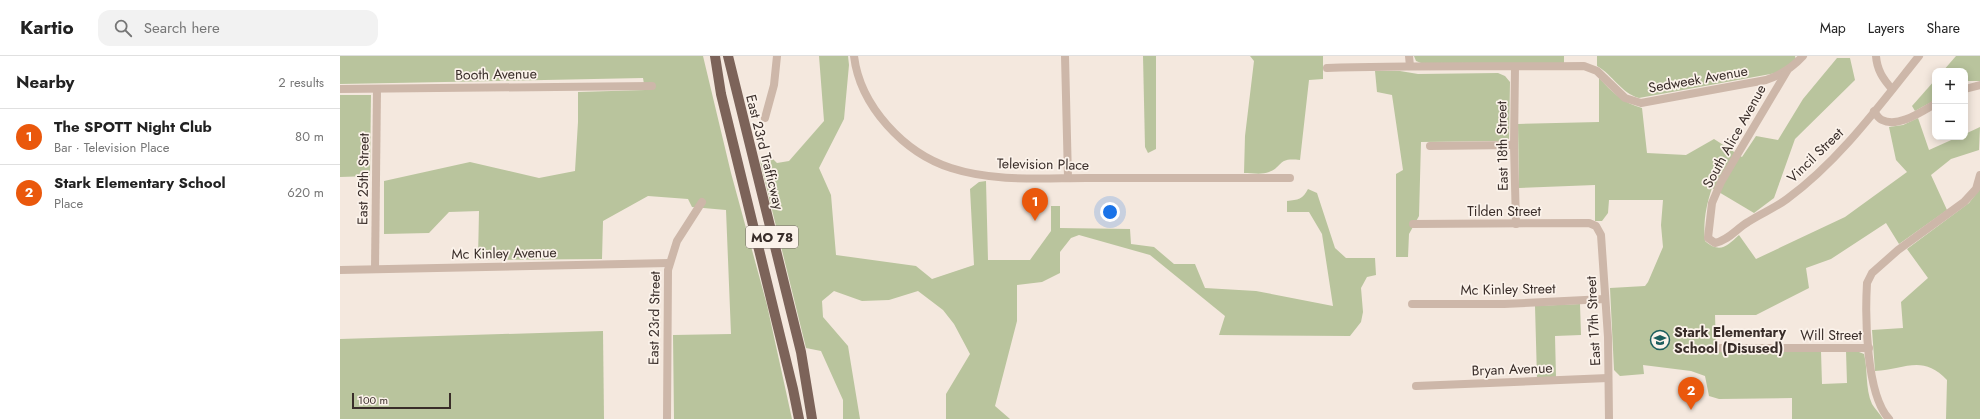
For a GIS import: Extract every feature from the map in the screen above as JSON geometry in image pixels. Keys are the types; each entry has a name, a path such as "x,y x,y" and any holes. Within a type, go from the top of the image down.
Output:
{"main road":[{"name":"East 23rd Trafficway","path":"715,56 721,94 792,381 799,419"},
{"name":"East 23rd Trafficway","path":"728,56 801,352 812,419"}],"street":[{"path":"765,118 774,85 777,56"},
{"name":"Television Place","path":"854,56 860,79 877,112 901,137 930,159 969,174 995,177 1068,178 1290,178"},
{"path":"1065,56 1068,178"},
{"path":"1409,56 1410,66"},
{"name":"South Alice Avenue","path":"1708,238 1712,203 1721,182 1788,70 1803,56"},
{"path":"1876,56 1876,65 1884,80 1892,89"},
{"name":"Vincil Street","path":"1708,238 1715,243 1724,241 1745,224 1786,200 1850,141 1918,56"},
{"path":"1327,68 1378,66 1515,67"},
{"name":"Sedweek Avenue","path":"1515,67 1584,66 1597,71 1625,98 1641,103 1766,80 1788,70"},
{"name":"East 18th Street","path":"1515,67 1514,145 1516,224"},
{"path":"1968,87 1980,85"},
{"name":"Booth Avenue","path":"340,89 652,86"},
{"name":"East 25th Street","path":"375,269 377,89"},
{"path":"1874,111 1880,120 1898,122 1932,105"},
{"path":"1430,146 1514,145"},
{"path":"1889,419 1875,395 1871,377 1867,283 1872,273 1898,250 1964,202 1976,189 1980,175"},
{"name":"East 23rd Street","path":"667,419 666,349 669,263 677,241 702,202"},
{"name":"Tilden Street","path":"1413,224 1589,223 1594,225"},
{"name":"East 17th Street","path":"1594,225 1600,230 1601,235 1605,299 1609,419"},
{"name":"Mc Kinley Avenue","path":"340,270 669,263"},
{"name":"Mc Kinley Street","path":"1412,304 1504,304 1605,299"},
{"name":"Will Street","path":"1721,348 1869,348"},
{"name":"Bryan Avenue","path":"1416,386 1608,378"}],"green space":[{"path":"340,56 703,56 731,173 767,305 792,419 674,419 673,335 731,334 726,210 692,207 688,199 648,196 603,221 602,259 478,260 479,211 449,212 429,233 384,234 384,181 470,162 539,178 575,171 578,92 645,90 643,78 340,84"},
{"path":"819,56 848,56 849,65 844,119 819,168 831,195 836,255 916,266 932,279 974,265 970,189 979,182 986,181 988,260 1030,260 1051,231 1051,206 1060,206 1060,228 1130,229 1131,244 1154,247 1174,264 1195,264 1205,288 1256,291 1333,306 1322,234 1309,212 1287,212 1287,201 1300,198 1308,189 1317,193 1335,248 1346,258 1375,258 1376,275 1367,277 1361,288 1363,312 1361,322 1350,336 1219,335 1225,316 1150,255 1079,235 1071,238 1060,252 1060,273 1042,282 1017,285 1017,321 995,406 1010,419 946,419 946,394 970,354 954,324 943,310 918,291 889,300 862,301 834,291 822,301 823,317 848,346 860,419 843,419 843,400 821,351 806,348 760,161 770,156 777,163 789,161 824,121"},
{"path":"1143,56 1156,56 1156,149 1148,153 1145,147"},
{"path":"1250,56 1323,56 1323,79 1309,80 1300,160 1293,159 1284,161 1274,170 1256,174 1244,173 1245,136 1254,61"},
{"path":"1414,56 1564,56 1564,63 1421,63 1416,61"},
{"path":"1597,56 1795,56 1796,60 1776,73 1639,98 1627,92 1597,66"},
{"path":"1956,56 1980,56 1980,81 1968,81 1968,68 1946,68"},
{"path":"1837,58 1850,58 1855,80 1795,139 1774,198 1754,213 1712,188 1704,227 1705,241 1710,245 1719,248 1723,247 1739,235 1756,259 1845,217 1907,172 1896,160 1889,127 1903,125 1918,118 1929,150 1951,140 1968,140 1968,133 1980,127 1979,150 1951,159 1931,175 1947,210 1899,244 1886,223 1831,259 1806,268 1809,288 1756,315 1715,315 1716,346 1725,353 1821,351 1822,384 1847,383 1846,351 1864,354 1867,385 1870,398 1872,404 1883,419 1792,419 1792,398 1719,399 1709,396 1705,376 1691,371 1643,365 1644,374 1620,376 1614,370 1610,288 1645,286 1648,282 1663,247 1661,225 1663,200 1609,200 1608,213 1602,221 1595,221 1595,185 1519,188 1518,124 1599,122 1599,78 1618,96 1635,106 1642,108 1647,153 1686,155 1714,139 1742,157 1756,136 1778,140 1803,99"},
{"path":"1375,71 1400,71 1418,74 1498,73 1505,76 1510,82 1509,139 1502,141 1421,142 1419,216 1409,234 1408,257 1396,257 1396,174 1403,170 1392,95 1377,92"},
{"path":"1932,83 1932,102 1915,111 1912,106"},
{"path":"340,95 371,95 370,176 340,177"},
{"path":"1980,189 1980,419 1946,419 1947,380 1930,367 1922,365 1875,371 1872,330 1903,328 1901,302 1928,278 1907,249 1969,203"},
{"path":"1580,304 1581,335 1555,336 1556,377 1537,378 1535,306"},
{"path":"603,331 604,419 340,419 340,339"}],"place":[{"name":"The SPOTT Night Club","path":"1035,221"},
{"name":"Stark Elementary School (Disused)","path":"1660,340"},
{"name":"Stark Elementary School","path":"1691,410"}]}
